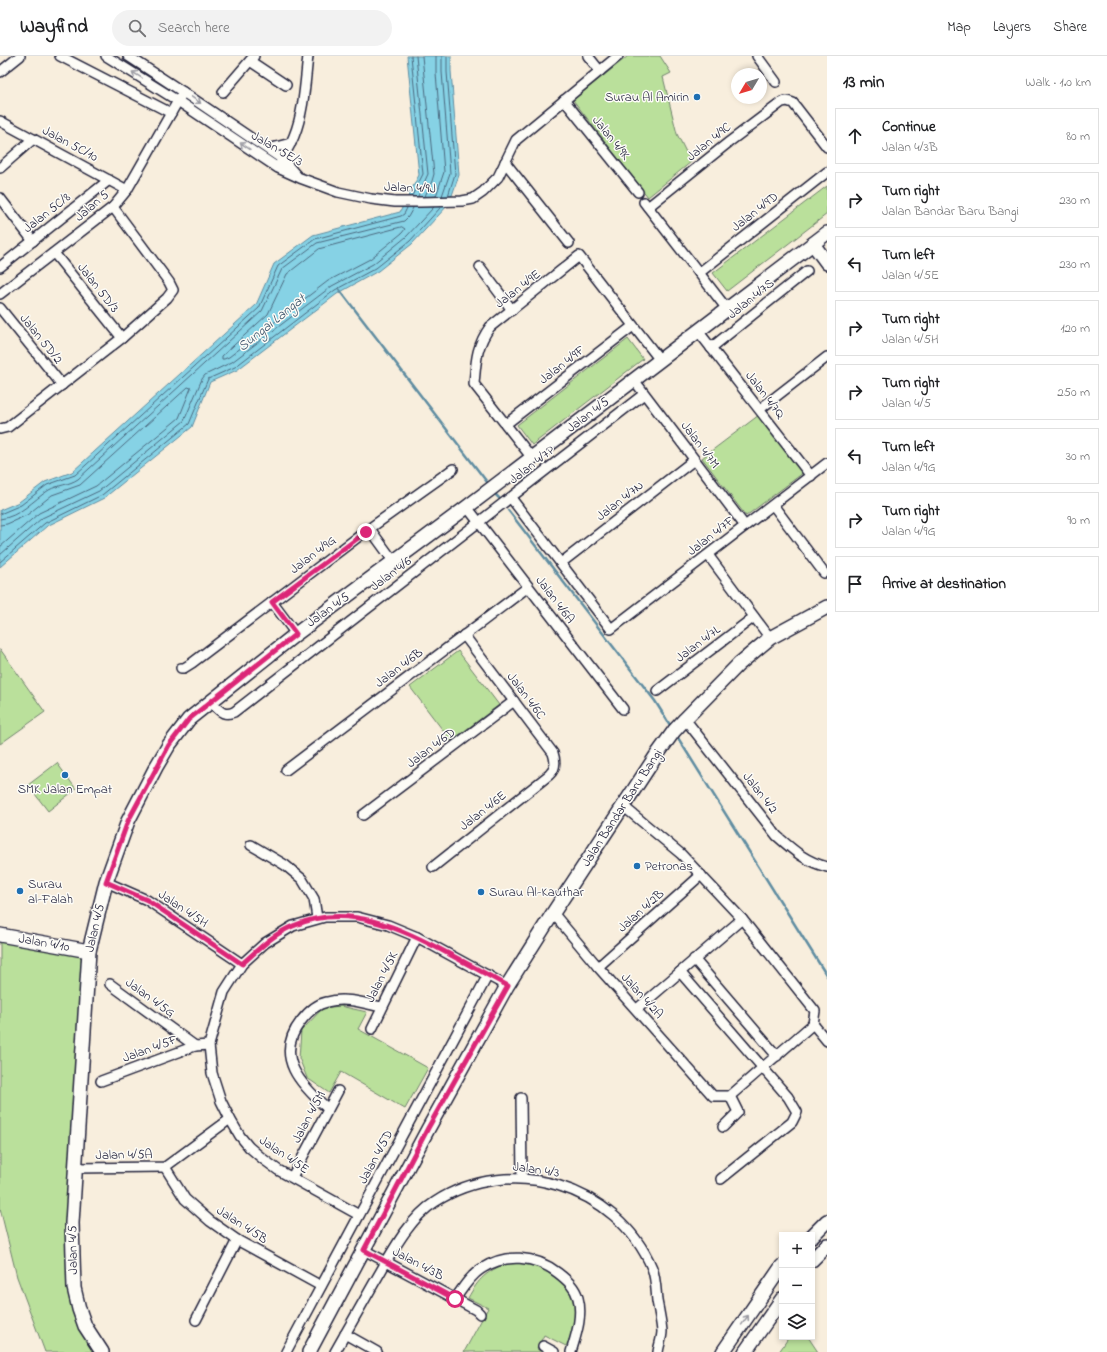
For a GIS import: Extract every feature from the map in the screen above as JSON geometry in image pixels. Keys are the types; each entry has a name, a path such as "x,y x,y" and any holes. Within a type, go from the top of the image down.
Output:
{"street":[{"path":"0,72 20,56"},
{"path":"60,56 171,113"},
{"name":"Jalan 5E/3","path":"106,56 178,101 278,168 300,178"},
{"name":"Jalan 5E/3","path":"128,56 268,149 282,159 300,178"},
{"path":"278,168 290,146 297,127 304,95 308,56"},
{"path":"588,56 600,71"},
{"name":"Jalan 4/9J","path":"300,178 338,192 395,202 462,201 473,199 483,192 498,177 516,140 618,56"},
{"path":"757,56 776,82"},
{"path":"223,92 252,58 286,85"},
{"name":"Jalan 5","path":"0,294 113,207 127,190 183,92"},
{"name":"Jalan 4/9K","path":"564,100 638,192"},
{"name":"Jalan 4/9C","path":"727,309 646,204 782,102 787,101 798,108 827,147"},
{"name":"Jalan 5C/10","path":"0,121 127,190"},
{"path":"0,168 33,139"},
{"path":"268,149 290,146"},
{"path":"290,146 290,168"},
{"path":"505,162 569,243"},
{"name":"Jalan 4/9D","path":"699,273 827,172"},
{"name":"Jalan 5C/8","path":"0,267 109,180"},
{"path":"0,198 33,241"},
{"path":"0,429 8,427 122,338 167,298 173,290 169,282 113,207"},
{"name":"Jalan 4/5","path":"102,1352 85,1326 78,1309 74,1288 72,1223 89,951 106,882 128,821 169,745 189,719 296,634 532,458 827,233"},
{"path":"813,244 827,263"},
{"name":"Jalan 5D/3","path":"54,253 122,338"},
{"name":"Jalan 4/9E","path":"532,458 474,384 479,347 483,336 490,327 579,256 660,360"},
{"path":"480,267 512,310"},
{"name":"Jalan 4/7S","path":"711,348 807,271"},
{"name":"Jalan 5D/2","path":"0,308 62,385"},
{"name":"Jalan 4/9F","path":"506,424 633,326"},
{"name":"Jalan 4/7Q","path":"698,331 811,476"},
{"path":"760,409 827,357"},
{"name":"Jalan 4/7M","path":"634,380 745,526"},
{"name":"Jalan 4/7P","path":"511,498 644,394"},
{"name":"Jalan 4/7N","path":"561,563 694,460"},
{"name":"Jalan 4/7F","path":"561,563 612,629 827,463"},
{"name":"Jalan 4/9G","path":"182,668 192,663 453,468"},
{"path":"511,498 561,563"},
{"name":"Jalan 4/6","path":"210,702 224,714 234,712 307,654 511,498"},
{"path":"773,505 824,573"},
{"name":"Jalan 4/6A","path":"467,507 623,709"},
{"path":"370,529 394,562"},
{"path":"708,555 770,638"},
{"name":"Jalan 4/6B","path":"286,770 528,587"},
{"path":"272,602 296,634"},
{"name":"Jalan Bandar Baru Bangi","path":"310,1352 428,1128 508,986 656,756 674,731 739,664 770,638 827,607"},
{"name":"Jalan 4/7L","path":"657,691 754,617"},
{"name":"Jalan 4/6C","path":"464,635 553,753 555,765 553,771 549,775"},
{"name":"Jalan 4/6D","path":"363,815 514,701"},
{"name":"Jalan 4/2","path":"685,719 777,836 794,852 813,863 827,867"},
{"name":"Jalan 4/6E","path":"433,867 549,775"},
{"path":"623,806 681,854 701,875 742,919 815,1011 813,1024 730,1096 738,1112 723,1127"},
{"path":"250,845 285,865 302,879 314,899 317,918"},
{"name":"Jalan 4/2B","path":"598,967 701,875"},
{"name":"Jalan 4/5H","path":"106,882 147,900 242,964"},
{"name":"Jalan 4/2A","path":"553,914 713,1096 730,1096"},
{"name":"Jalan 4/5E","path":"359,1215 263,1159 249,1147 240,1136 221,1101 212,1073 209,1045 224,992 242,964 265,943 293,926 317,918 357,917 388,924 417,937 508,986"},
{"path":"637,1010 694,959 742,919"},
{"name":"Jalan 4/10","path":"0,935 89,951"},
{"name":"Jalan 4/5K","path":"372,1029 381,1007 417,937"},
{"path":"694,959 777,1056"},
{"path":"680,972 788,1097 797,1112 792,1122 721,1179"},
{"name":"Jalan 4/5D","path":"286,1352 488,975"},
{"name":"Jalan 4/5G","path":"110,984 195,1046"},
{"path":"328,1109 299,1081 293,1068 289,1048 298,1025 307,1013 319,1004 328,1001 353,1000 381,1007"},
{"path":"813,1024 827,1041"},
{"name":"Jalan 4/5F","path":"101,1081 195,1046 209,1045"},
{"name":"Jalan 4/5M","path":"292,1177 338,1091"},
{"path":"521,1098 522,1178"},
{"name":"Jalan 4/5A","path":"75,1168 165,1167 230,1119"},
{"name":"Jalan 4/5B","path":"165,1167 185,1199 210,1221 237,1240 321,1286"},
{"name":"Jalan 4/3","path":"335,1352 386,1262 413,1221 434,1202 454,1191 486,1181 522,1178 558,1184 595,1200 622,1224 639,1245 652,1269 662,1332 658,1352"},
{"path":"815,1233 827,1221"},
{"path":"196,1320 237,1240"},
{"path":"815,1257 827,1245"},
{"name":"Jalan 4/3B","path":"364,1250 476,1310 480,1314"},
{"path":"455,1299 465,1284 480,1269 498,1261 510,1257 523,1258 539,1262 552,1268 570,1283 576,1291 580,1309 578,1330 571,1352"},
{"path":"723,1352 781,1268"},
{"path":"745,1352 779,1303"},
{"path":"345,1334 377,1352"},
{"path":"543,1346 554,1352"}],"green space":[{"path":"628,56 660,56 671,73 663,77 677,134 691,162 648,197 573,100"},
{"path":"827,186 827,214 727,291 713,273"},
{"path":"628,339 643,359 532,445 517,425"},
{"path":"759,415 803,473 746,516 702,458"},
{"path":"0,649 45,712 0,744"},
{"path":"458,651 499,705 451,741 410,687"},
{"path":"57,763 76,789 48,811 28,785"},
{"path":"0,940 82,957 73,1302 98,1352 45,1352 17,1277 0,1208"},
{"path":"340,1006 367,1012 358,1029 428,1068 405,1109 341,1072 329,1093 307,1078 299,1058 301,1031 323,1008"},
{"path":"507,1263 529,1263 550,1272 568,1287 575,1307 574,1329 566,1346 544,1335 537,1349 542,1352 464,1352 488,1308 468,1298 484,1276"},
{"path":"787,1340 810,1340 818,1352 779,1352"}],"water":[{"name":"Sungai Langat","path":"407,56 451,56 459,175 449,204 412,244 378,271 337,294 237,370 210,382 192,427 104,498 47,526 0,567 0,510 19,502 45,482 72,472 256,305 274,264 313,235 400,212 419,175"}],"waterway":[{"path":"339,289 487,482"},
{"path":"496,495 499,498"},
{"path":"508,510 655,701 670,725"},
{"path":"678,738 827,976"}],"place":[{"name":"Surau Al Amirin","path":"697,97"},
{"name":"SMK Jalan Empat","path":"65,775"},
{"name":"Petronas","path":"637,866"},
{"name":"Surau al-Falah","path":"20,891"},
{"name":"Surau Al-Kauthar","path":"481,892"}],"route":[{"path":"366,532 272,602 296,634 189,719 169,745 128,821 106,882 147,900 242,964 265,943 293,926 317,918 357,917 388,924 417,937 508,986 428,1128 364,1250 455,1299"}]}
